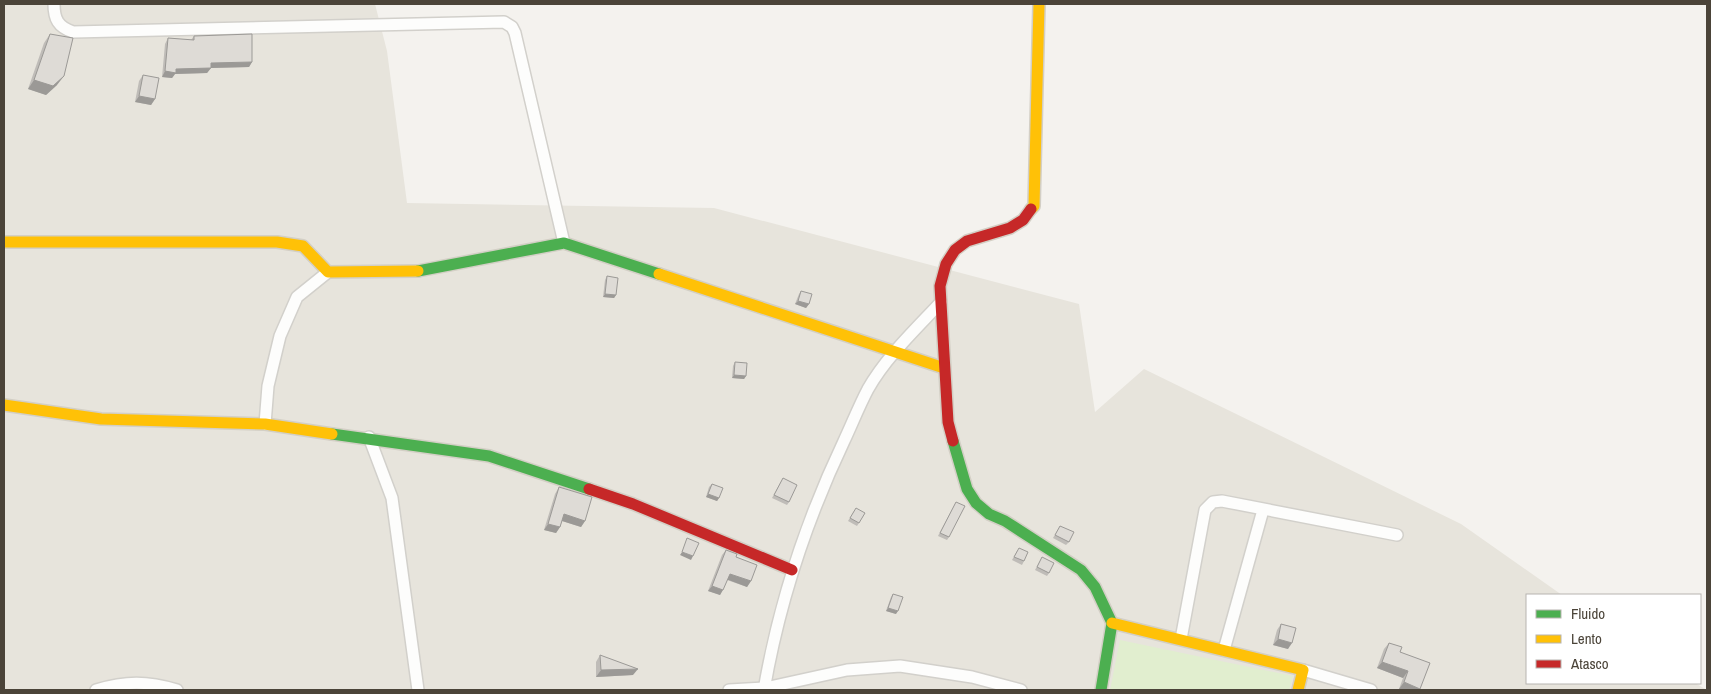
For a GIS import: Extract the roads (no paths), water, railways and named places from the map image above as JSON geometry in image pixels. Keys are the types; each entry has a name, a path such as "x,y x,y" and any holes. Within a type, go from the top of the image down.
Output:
{"street":[{"path":"54,4 54,17 64,29 83,32 504,22 512,27 515,34 564,243"},
{"path":"1039,4 1034,206 1022,222 962,243 950,254 942,270 941,302 948,422 967,489 971,496 989,514 1005,521 1081,570 1095,587 1112,623 1101,690"},
{"path":"4,242 277,242 303,246 328,272"},
{"path":"264,424 268,386 280,336 297,297 328,272 414,272 564,243 944,368"},
{"path":"764,689 780,611 792,570 828,474 868,388 894,353 941,302"},
{"path":"4,405 101,419 264,424 369,437 489,456 633,504 792,570"},
{"path":"369,437 392,498 418,690"},
{"path":"1181,639 1205,510 1213,502 1222,501 1397,535"},
{"path":"1224,650 1263,510"},
{"path":"1112,623 1303,670 1370,690"},
{"path":"730,690 764,689 847,670 900,666 972,677 1021,690"},
{"path":"1298,690 1303,670"},
{"path":"96,690 125,683 154,683 177,690"}]}
